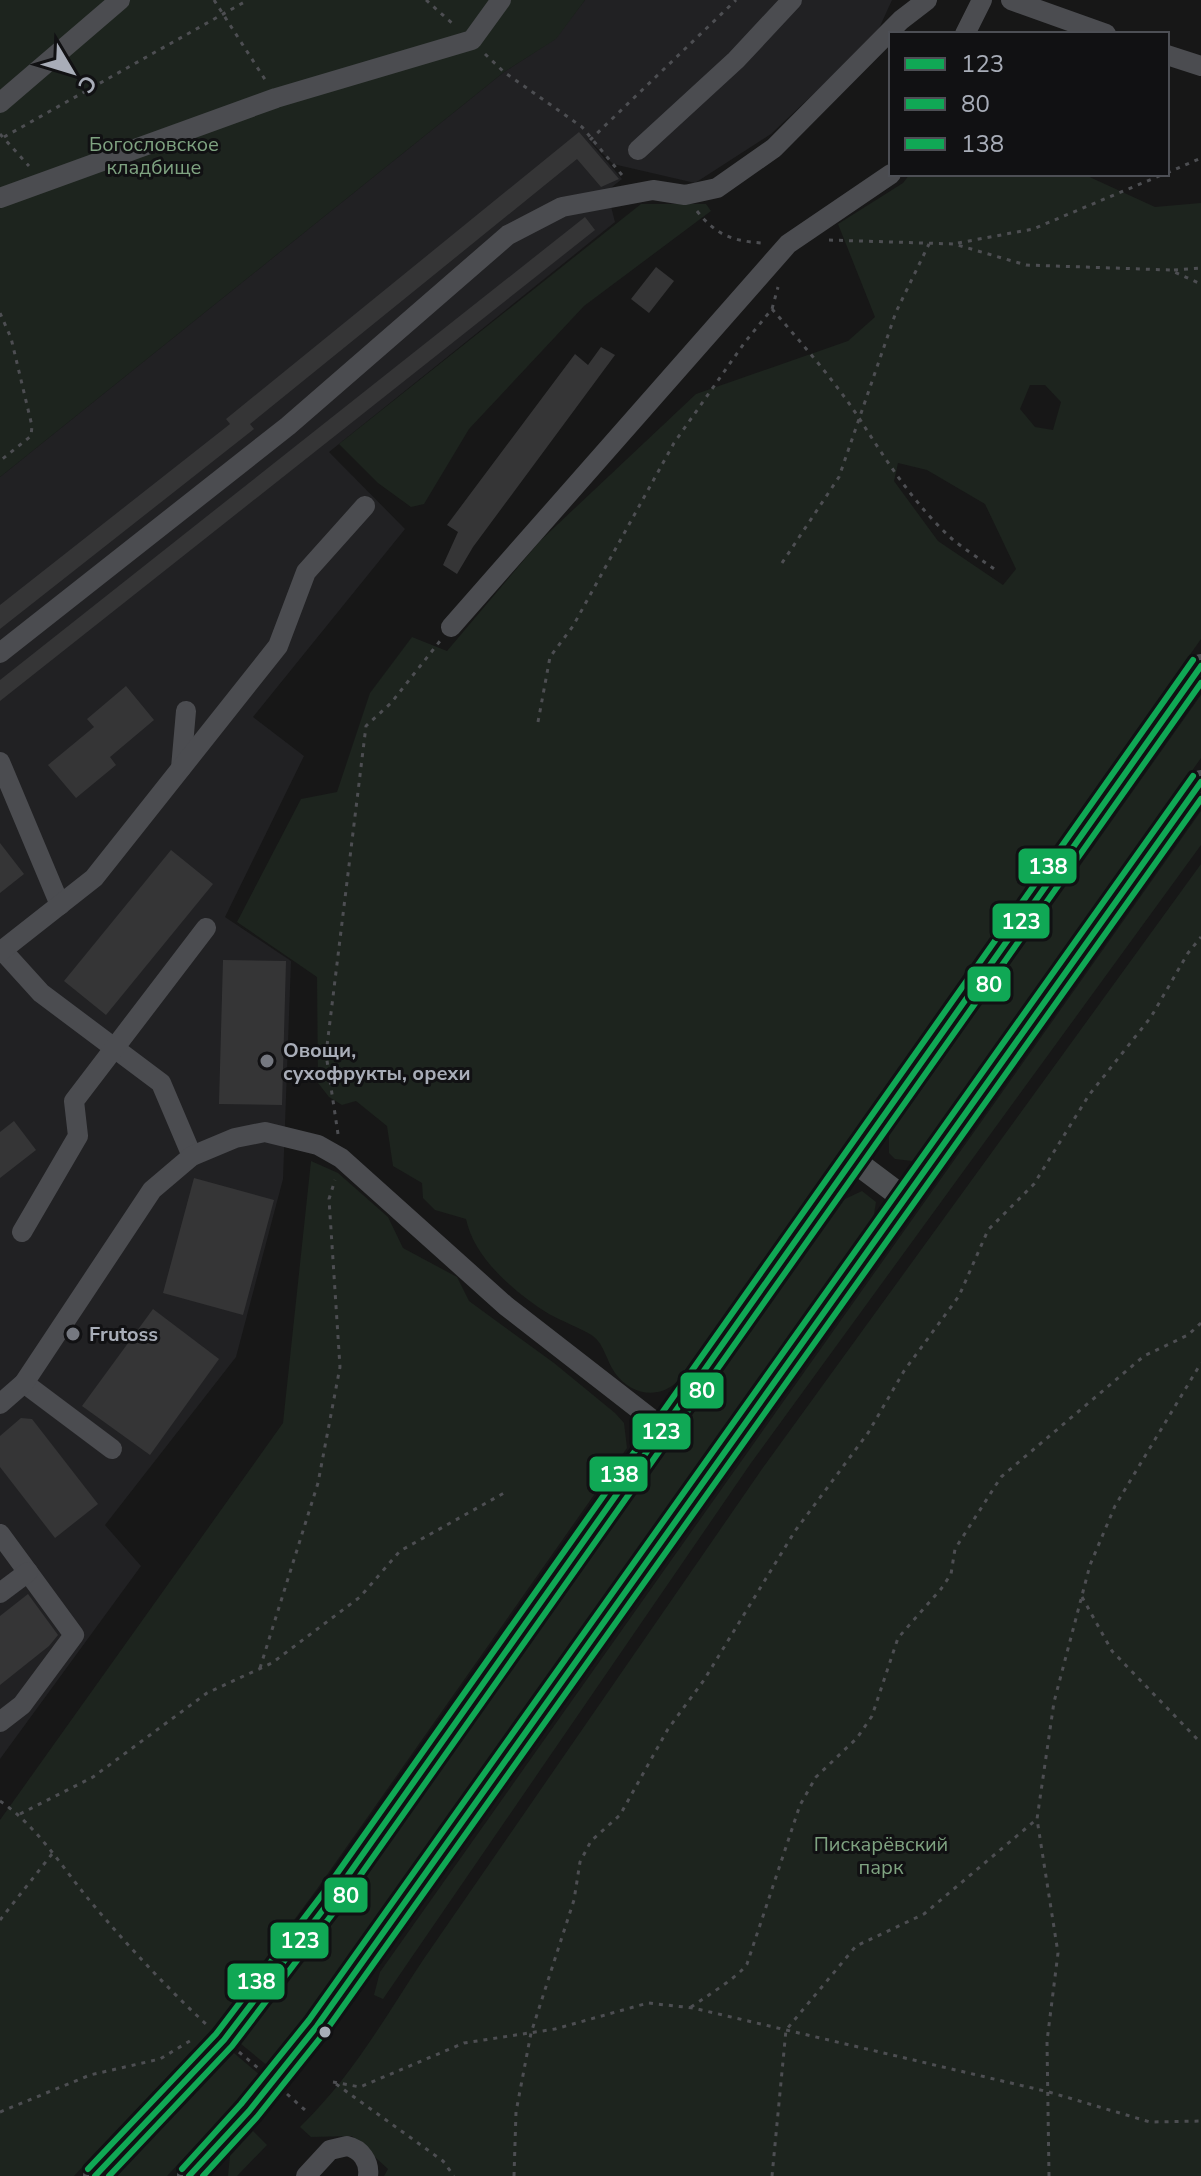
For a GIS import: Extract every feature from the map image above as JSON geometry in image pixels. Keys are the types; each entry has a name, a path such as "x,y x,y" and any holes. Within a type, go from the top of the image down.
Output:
{"main road":[{"path":"95,2176 224,2040 332,1898 1201,666"},
{"path":"198,2173 317,2026 1201,782"},
{"path":"853,1160 905,1199"}],"street":[{"path":"0,103 120,0"},
{"path":"0,198 276,98 472,40 501,0"},
{"path":"638,150 736,60 792,0"},
{"path":"889,32 927,0"},
{"path":"966,32 982,0"},
{"path":"1011,0 1100,32"},
{"path":"0,653 288,426 508,235 562,207 653,190 685,195 717,188 774,148 889,32"},
{"path":"1169,56 1201,66"},
{"path":"451,627 788,244 889,175"},
{"path":"192,1156 161,1083 41,993 1,951 94,878 278,646 306,572 365,506"},
{"path":"181,768 186,711"},
{"path":"0,762 60,905"},
{"path":"22,1232 78,1136 74,1101 206,928"},
{"path":"0,1404 24,1383 152,1190 192,1156 235,1138 265,1132 318,1145 341,1158 371,1181 506,1306 663,1428"},
{"path":"24,1383 112,1449"},
{"path":"0,1534 74,1635 22,1705 0,1722"},
{"path":"0,1593 28,1572"},
{"path":"306,2176 330,2150 347,2146 362,2155 368,2164 368,2176"}],"path":[{"path":"214,0 276,98"},
{"path":"41,182 2,135 248,0"},
{"path":"426,0 504,72 582,127 590,140 644,194"},
{"path":"590,140 736,0"},
{"path":"1169,171 1201,158"},
{"path":"829,240 954,244 1033,229 1158,176"},
{"path":"685,195 714,230 734,241 788,244"},
{"path":"782,563 839,477 896,312 929,244"},
{"path":"954,244 1026,265 1170,270 1201,268"},
{"path":"1170,270 1201,284"},
{"path":"538,722 550,657 573,626 674,443 772,309 779,283"},
{"path":"772,309 860,420 879,453 952,538 997,571"},
{"path":"0,313 11,338 32,426 31,436 0,461"},
{"path":"260,1668 318,1483 340,1367 329,1199 341,1158 326,1054 366,726 391,703 451,627"},
{"path":"514,2176 516,2112 531,2033 574,1900 580,1862 591,1841 620,1815 668,1729 704,1680 795,1531 868,1433 904,1371 959,1296 988,1230 1034,1184 1089,1095 1151,1017 1201,937"},
{"path":"689,2008 726,1980 743,1972 791,1821 825,1766 857,1738 872,1716 898,1638 951,1574 955,1549 1001,1477 1144,1356 1188,1335 1201,1323"},
{"path":"1049,2176 1047,2041 1058,1953 1037,1819 1054,1702 1090,1565 1115,1506 1201,1363"},
{"path":"20,1814 93,1777 207,1693 260,1668 360,1597 400,1551 504,1493"},
{"path":"1082,1597 1112,1651 1201,1743"},
{"path":"0,1801 20,1814 170,1991 212,2030"},
{"path":"772,2176 786,2030 856,1946 924,1914 1037,1819"},
{"path":"0,1920 52,1854"},
{"path":"454,2176 443,2161 333,2082 360,2087 464,2043 531,2033 648,2003 689,2008 1049,2092 1150,2122 1201,2121"},
{"path":"0,2112 90,2075 160,2059 177,2052 207,2025"},
{"path":"236,2049 264,2073"},
{"path":"287,2094 305,2110"}],"shaded area":[{"path":"585,0 892,0 876,35 771,134 695,183 613,164 586,137 622,179 607,191 615,222 329,452 405,529 253,717 304,756 225,917 291,961 283,1179 236,1357 105,1525 141,1566 0,1759 0,477 504,72 555,39"}],"green space":[{"name":"Богословское кладбище","path":"0,0 585,0 556,39 504,72 0,477"},
{"path":"908,176 1087,176 1155,207 1201,203 1201,639 678,1381 662,1391 645,1392 621,1380 593,1336 554,1317 510,1285 487,1261 470,1233 466,1219 435,1210 423,1198 422,1183 393,1166 387,1126 356,1101 342,1105 329,1097 318,1083 317,977 237,922 301,799 337,792 370,693 412,637 447,651 540,541 696,394 848,341 875,317 838,224 903,183","holes":["1030,385 1045,385 1061,402 1053,430 1035,427 1020,409","898,463 927,470 985,504 1016,569 1003,585 938,541 894,481"]},
{"path":"641,204 706,204 711,211 584,306 469,429 424,504 411,507 378,483 339,444"},
{"path":"1201,695 1201,758 920,1155 912,1161 895,1159 889,1153 889,1135"},
{"path":"1201,811 1201,845 751,1463 383,1999 374,1995 380,1972"},
{"name":"Пискарёвский парк","path":"1201,864 1201,2176 384,2176 388,2169 352,2136 311,2137 300,2127 336,2088 366,2047 762,1469"},
{"path":"311,1161 338,1173 388,1217 403,1248 457,1277 469,1301 554,1363 615,1413 624,1423 627,1448 317,1889 218,2023 74,2176 0,2176 0,1820 283,1423"},
{"path":"862,1191 876,1202 873,1220 373,1927 269,2067 241,2044 344,1906 845,1199"},
{"path":"234,2053 261,2076 167,2176 117,2176"},
{"path":"253,2131 267,2145 237,2176 228,2176 230,2156"}],"building":[{"path":"579,132 619,179 601,187 577,159 250,424 254,429 0,629 0,605 230,424 226,419"},
{"path":"585,217 595,230 0,701 0,680"},
{"path":"656,267 674,281 649,313 631,299"},
{"path":"601,347 615,355 473,547 457,574 443,565 458,532 447,525 575,354 588,365"},
{"path":"126,686 154,720 110,757 116,765 76,798 48,765 94,727 87,719"},
{"path":"0,843 24,874 0,893"},
{"path":"171,850 213,884 106,1015 64,981"},
{"path":"223,960 286,961 282,1105 219,1104"},
{"path":"14,1121 36,1150 0,1178 0,1132"},
{"path":"194,1178 274,1200 243,1315 163,1293"},
{"path":"153,1309 219,1359 150,1455 82,1406"},
{"path":"21,1418 32,1419 98,1504 55,1538 0,1467 0,1436"},
{"path":"28,1594 58,1635 49,1646 0,1685 0,1616"}],"transit line":[{"name":"138","path":"88,2169 216,2034 324,1892 1193,660"},
{"name":"123","path":"95,2176 224,2040 332,1898 1201,666"},
{"name":"80","path":"109,2176 232,2046 340,1904 1201,683"},
{"name":"138","path":"182,2169 241,2104 309,2020 1193,776"},
{"name":"123","path":"189,2176 249,2111 317,2026 1201,782"},
{"name":"80","path":"203,2176 257,2117 325,2032 1201,799"}],"place":[{"name":"Овощи, сухофрукты, орехи","path":"267,1061"},
{"name":"Frutoss","path":"73,1334"}]}
